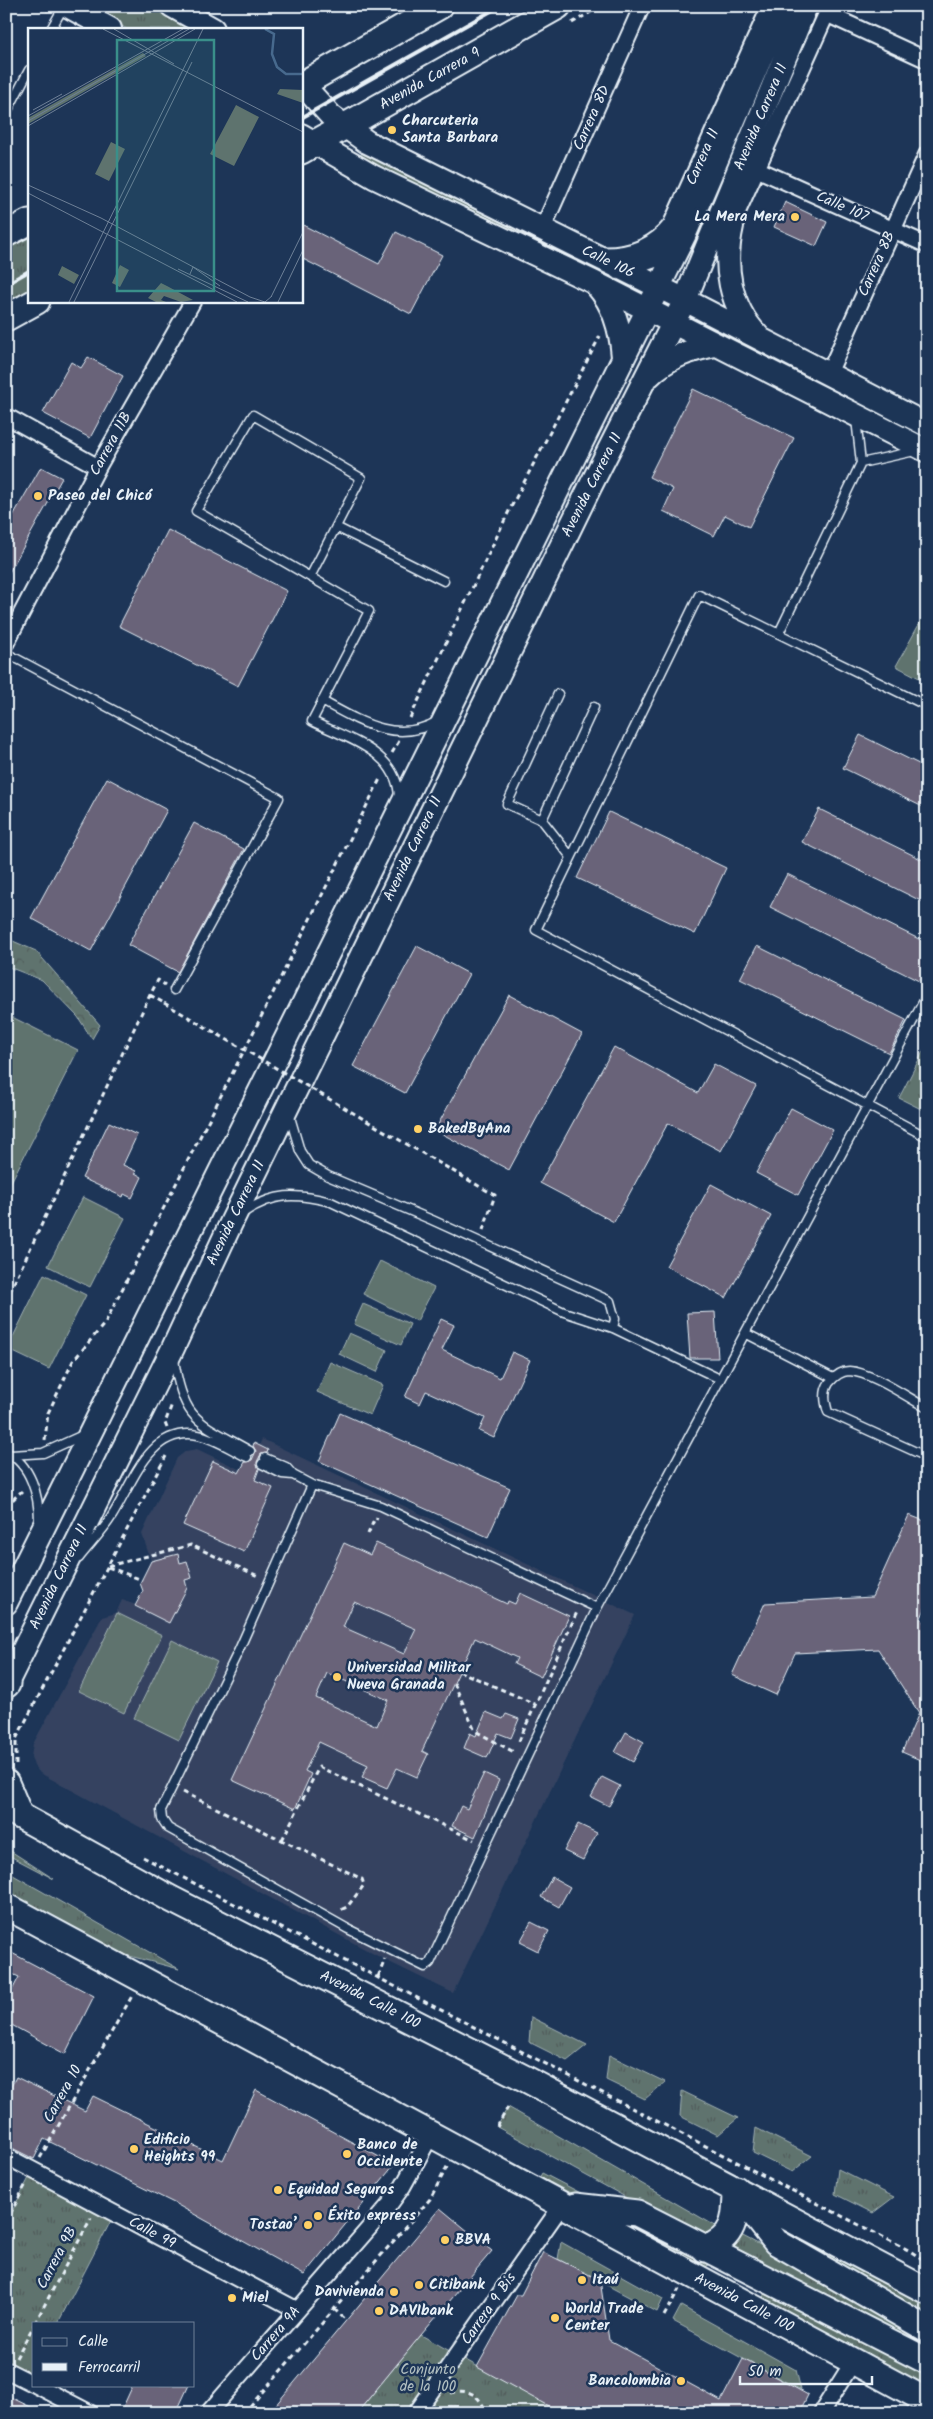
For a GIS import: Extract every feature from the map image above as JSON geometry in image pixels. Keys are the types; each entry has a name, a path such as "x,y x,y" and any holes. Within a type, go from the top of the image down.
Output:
{"main road":[{"path":"68,6 108,28"},
{"path":"172,6 211,28"},
{"path":"302,84 440,6"},
{"name":"Avenida Carrera 9","path":"306,143 345,127 558,6"},
{"name":"Avenida Carrera 11","path":"6,1603 685,234 783,6"},
{"name":"Avenida Carrera 11","path":"6,1685 173,1348 290,1101 586,495 674,323 770,95 821,9"},
{"name":"Calle 106","path":"302,84 321,107 345,127 386,152 685,300 927,425"},
{"name":"Calle 106","path":"306,143 593,282 925,450"},
{"path":"6,234 28,223"},
{"path":"732,226 727,257 730,284 741,313 764,342"},
{"path":"619,268 657,254 685,234"},
{"path":"593,282 613,310 620,333 623,357"},
{"path":"6,318 34,302"},
{"path":"644,381 651,373 670,359 694,349 715,345"},
{"path":"11,1772 13,1812"},
{"name":"Avenida Calle 100","path":"13,1812 171,1899 524,2078 927,2290"},
{"name":"Avenida Calle 100","path":"6,1906 562,2205 692,2284 853,2362 927,2402"},
{"path":"705,2249 718,2244 727,2236 735,2212 736,2190"},
{"name":"Avenida Calle 100","path":"736,2190 776,2242 927,2329"},
{"name":"Avenida Calle 100","path":"562,2205 637,2213 927,2360"},
{"path":"692,2284 756,2275"}],"street":[{"name":"Carrera 8D","path":"542,230 642,6"},
{"name":"Carrera 11","path":"592,255 634,252 656,241 671,225 770,6"},
{"path":"685,300 732,226 821,9 927,60"},
{"name":"Carrera 8B","path":"828,375 927,154"},
{"name":"Calle 107","path":"757,168 927,245"},
{"name":"Carrera 11B","path":"6,642 98,467 192,302"},
{"path":"6,416 98,467"},
{"name":"Carrera 9A","path":"208,2413 403,2186 431,2135"},
{"name":"Calle 99","path":"6,2156 297,2310"},
{"name":"Carrera 9 Bis","path":"416,2413 562,2205"},
{"path":"821,2413 853,2362"},
{"path":"8,2371 32,2383"},
{"path":"37,2386 90,2413"}],"lane":[{"path":"52,28 64,6"},
{"path":"6,114 28,72"},
{"path":"310,577 361,478 252,414 196,510 310,577 369,611 312,721 374,751 387,763 396,778 399,813"},
{"path":"779,633 861,462 856,416"},
{"path":"861,462 925,450"},
{"path":"336,527 444,581"},
{"path":"927,706 699,595 536,930 867,1107 927,1137"},
{"path":"6,652 279,798 174,990"},
{"path":"558,694 507,804 542,820 571,858"},
{"path":"322,701 368,725 385,730 404,732 431,725 444,718"},
{"path":"542,820 594,707"},
{"path":"312,1485 238,1652 161,1810 162,1819 168,1828 348,1929 425,1967 430,1963 598,1608 927,995"},
{"path":"290,1101 290,1122 294,1137 300,1151 310,1165 328,1176 479,1241 610,1301 615,1319 613,1328"},
{"path":"232,1221 253,1206 279,1196 295,1194 331,1202 564,1312 613,1328 720,1379"},
{"path":"745,1333 833,1378"},
{"path":"48,1597 112,1517 144,1459 155,1447 170,1438 187,1434 198,1435 249,1454 203,1424 188,1409 182,1399 173,1348"},
{"path":"927,1408 867,1376 848,1371 833,1378 826,1388 824,1401 828,1412 927,1457"},
{"path":"9,1454 50,1451 91,1431"},
{"path":"9,1454 24,1468 34,1487 39,1512 40,1535"},
{"path":"263,1461 286,1467 293,1475 312,1485 380,1506 598,1608"}],"path":[{"path":"48,1413 74,1361 105,1323 404,732 509,510 601,334 602,328"},
{"path":"6,1300 150,995 495,1195 479,1241"},
{"path":"11,1772 16,1739 166,1456 175,1450 165,1423 172,1403 182,1399"},
{"path":"368,1534 375,1518 384,1522"},
{"path":"108,1567 191,1545 260,1578"},
{"path":"108,1567 142,1580"},
{"path":"510,1760 581,1600"},
{"path":"567,1609 576,1614"},
{"path":"460,1671 535,1704"},
{"path":"454,1683 475,1731 514,1752"},
{"path":"332,1908 338,1910 347,1907 364,1885 364,1880 282,1840 320,1767 474,1840 478,1832"},
{"path":"378,1977 385,1960"},
{"name":"Carrera 10","path":"6,2222 33,2170 142,1978"},
{"path":"497,2127 508,2107"},
{"path":"244,2413 430,2199 449,2164"},
{"name":"Carrera 9B","path":"35,2322 98,2204"},
{"path":"664,2316 692,2284"},
{"path":"334,2309 346,2320"},
{"name":"Carrera 9B","path":"8,2371 32,2328"},
{"path":"445,2395 453,2392 470,2392 483,2404 486,2413"}],"shaded area":[{"name":"Universidad Militar Nueva Granada","path":"262,1439 635,1615 453,1993 385,1960 40,1773 34,1766 31,1757 33,1744 102,1617 116,1613 122,1600 136,1605 143,1591 140,1583 151,1561 142,1534 177,1458 186,1451 197,1449 247,1473"}],"green space":[{"path":"85,6 160,6 198,28 125,28"},
{"path":"365,150 624,282 621,286 465,207 433,199 357,159"},
{"path":"28,238 28,291 6,303 6,250"},
{"path":"927,610 927,682 896,666"},
{"path":"6,938 36,951 100,1025 92,1039 78,1017 42,980 6,966"},
{"path":"6,1014 78,1050 6,1192"},
{"path":"927,1044 927,1112 899,1098"},
{"path":"83,1197 125,1218 90,1287 48,1266"},
{"path":"380,1261 434,1288 417,1321 363,1294"},
{"path":"44,1274 86,1295 49,1369 7,1349"},
{"path":"363,1304 410,1324 401,1345 354,1324"},
{"path":"349,1333 387,1350 377,1372 339,1354"},
{"path":"330,1362 383,1385 370,1415 317,1392"},
{"path":"117,1613 162,1635 124,1713 79,1691"},
{"path":"172,1640 217,1662 179,1740 134,1718"},
{"path":"6,1848 54,1879 6,1854"},
{"path":"6,1871 179,1969 126,1955 6,1893"},
{"path":"531,2017 587,2045 567,2061 529,2042"},
{"path":"609,2055 665,2082 645,2099 606,2080"},
{"path":"682,2091 738,2118 718,2135 680,2116"},
{"path":"508,2107 719,2228 708,2242 497,2127"},
{"path":"756,2128 812,2156 792,2172 753,2153"},
{"path":"838,2169 894,2197 873,2213 835,2194"},
{"path":"33,2170 116,2211 59,2322 32,2322 32,2374 30,2378 6,2365 6,2223"},
{"path":"542,2173 710,2260 706,2268 538,2180"},
{"path":"784,2225 927,2303 927,2319 800,2246"},
{"path":"737,2233 820,2276 927,2338 927,2354 727,2250"},
{"path":"561,2242 663,2299 657,2312 558,2259"},
{"path":"764,2293 927,2371 927,2389 763,2301"},
{"path":"681,2306 796,2370 801,2390 673,2321"},
{"name":"Conjunto de la 100","path":"421,2335 561,2413 357,2413"}],"building":[{"path":"785,202 827,222 816,246 774,227"},
{"path":"302,225 379,264 396,232 442,255 411,314 302,259"},
{"path":"88,357 123,376 90,438 43,413 71,362 81,368"},
{"path":"693,389 794,438 749,527 725,515 714,536 663,511 673,489 649,477"},
{"name":"Paseo del Chicó","path":"41,467 62,478 6,578 6,528"},
{"path":"168,530 287,591 238,686 119,626"},
{"path":"860,735 927,768 927,809 843,768"},
{"path":"107,778 167,810 91,951 31,918"},
{"path":"819,809 927,862 927,904 802,842"},
{"path":"609,812 726,868 695,934 577,878"},
{"path":"194,823 244,849 178,972 128,945"},
{"path":"787,874 927,943 927,967 919,981 770,907"},
{"path":"417,946 469,974 405,1093 353,1066"},
{"path":"757,946 906,1020 889,1053 740,979"},
{"path":"509,995 582,1034 509,1170 435,1130"},
{"path":"614,1047 698,1093 714,1064 756,1086 721,1151 668,1123 614,1222 540,1183"},
{"path":"791,1108 833,1130 798,1195 756,1173"},
{"path":"109,1122 137,1135 123,1165 136,1171 135,1173 142,1177 132,1198 124,1194 123,1197 82,1178"},
{"path":"711,1184 771,1216 726,1298 666,1266"},
{"path":"715,1312 718,1358 690,1358 687,1313"},
{"path":"441,1319 454,1325 442,1350 500,1378 512,1352 530,1360 494,1438 479,1431 485,1418 426,1391 420,1404 405,1397"},
{"path":"340,1413 510,1488 488,1537 319,1461"},
{"path":"254,1443 268,1450 267,1453 261,1454 257,1462 259,1469 255,1480 273,1488 244,1552 183,1525 213,1461 239,1473 245,1462 252,1460 256,1451 253,1446"},
{"path":"909,1515 927,1522 927,1604 921,1618 927,1627 927,1763 902,1752 919,1713 878,1649 795,1653 776,1695 732,1675 765,1603 872,1597"},
{"path":"344,1543 370,1555 376,1543 507,1604 508,1601 515,1604 520,1593 569,1616 541,1677 514,1664 517,1658 475,1638 422,1751 428,1754 417,1777 397,1768 387,1788 362,1777 368,1765 319,1742 305,1771 311,1774 295,1809 232,1780","holes":["354,1602 416,1629 404,1654 343,1627","327,1673 388,1700 377,1726 316,1698"]},
{"path":"178,1554 180,1563 187,1561 192,1578 185,1580 187,1588 169,1623 135,1606 143,1591 140,1583 151,1561"},
{"path":"486,1712 503,1719 506,1714 519,1719 511,1738 498,1733 487,1758 464,1748 470,1733 476,1736"},
{"path":"626,1732 644,1742 633,1762 615,1752"},
{"path":"484,1773 499,1780 475,1837 452,1826 461,1806 467,1809"},
{"path":"602,1777 620,1786 609,1806 591,1797"},
{"path":"578,1824 597,1833 583,1860 564,1851"},
{"path":"552,1877 570,1887 559,1907 541,1897"},
{"path":"531,1922 549,1931 538,1951 520,1942"},
{"path":"6,1950 94,1996 65,2054 6,2022 6,2002 19,1977 6,1971"},
{"name":"Equidad Seguros","path":"16,2077 85,2111 93,2096 223,2160 256,2090 394,2165 304,2275 174,2203 44,2139 34,2159 6,2145 6,2096"},
{"name":"Citibank","path":"440,2208 492,2251 357,2413 269,2413"},
{"name":"World Trade Center","path":"543,2252 600,2280 609,2340 721,2401 743,2359 808,2395 799,2413 561,2413 477,2367 517,2295 521,2295"},
{"path":"133,2386 189,2386 176,2413 136,2413 123,2407"},
{"path":"6,2395 43,2413 6,2413"}],"railway":[{"path":"302,117 500,6"},
{"path":"6,284 28,272"}],"place":[{"name":"Charcuteria Santa Barbara","path":"392,130"},
{"name":"La Mera Mera","path":"795,217"},
{"name":"Paseo del Chicó","path":"38,496"},
{"name":"BakedByAna","path":"418,1129"},
{"name":"Universidad Militar Nueva Granada","path":"337,1677"},
{"name":"Edificio Heights 99","path":"134,2149"},
{"name":"Banco de Occidente","path":"347,2154"},
{"name":"Equidad Seguros","path":"278,2190"},
{"name":"Éxito express","path":"318,2216"},
{"name":"Tostao’","path":"308,2225"},
{"name":"BBVA","path":"445,2240"},
{"name":"Itaú","path":"582,2280"},
{"name":"Citibank","path":"419,2285"},
{"name":"Davivienda","path":"394,2292"},
{"name":"Miel","path":"232,2298"},
{"name":"DAVIbank","path":"379,2311"},
{"name":"World Trade Center","path":"555,2318"},
{"name":"Bancolombia","path":"681,2381"}]}
